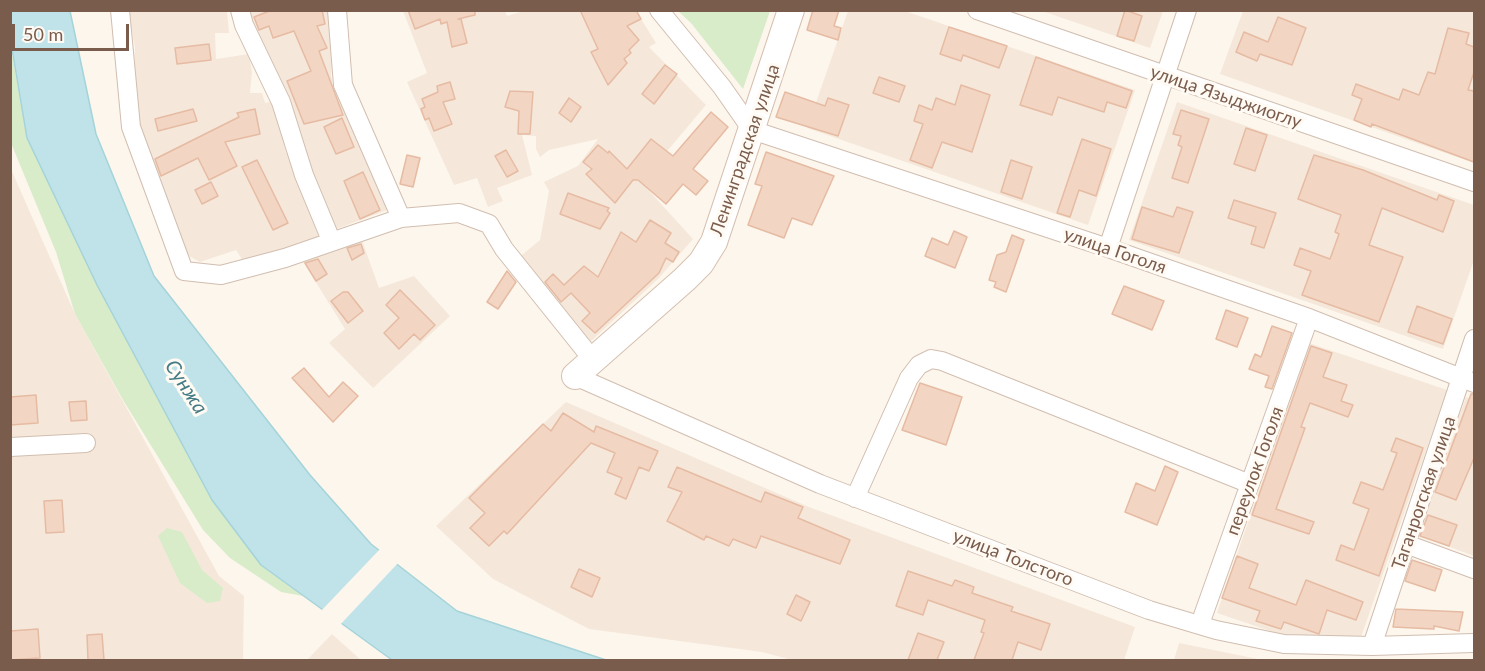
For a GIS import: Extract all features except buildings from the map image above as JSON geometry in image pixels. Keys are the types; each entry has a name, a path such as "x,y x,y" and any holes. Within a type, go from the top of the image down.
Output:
{"main road":[{"name":"Ленинградская улица","path":"584,368 700,263 714,242 791,10"}],"street":[{"path":"120,10 131,128 184,271 221,275 285,258 331,240 401,218 459,213 489,224 584,368"},
{"path":"240,10 243,25 281,102 304,175 331,240"},
{"path":"337,10 343,85 401,218"},
{"path":"659,10 722,87 752,130"},
{"name":"улица Языджиоглу","path":"977,10 1474,182"},
{"path":"1108,248 1187,10"},
{"name":"улица Гоголя","path":"752,130 1108,248 1309,318 1468,381"},
{"name":"переулок Гоголя","path":"1200,624 1309,318"},
{"name":"Таганрогская улица","path":"1372,646 1406,544 1468,381 1474,339"},
{"path":"855,498 909,378 919,365 931,359 942,361 1250,484"},
{"name":"улица Толстого","path":"584,368 855,498 1149,610 1216,630 1284,644 1372,646 1474,643"},
{"path":"10,447 86,443"},
{"path":"1406,544 1474,569"}],"shaded area":[{"path":"527,10 636,11 656,43 649,47 706,105 641,182 693,239 658,279 589,343 517,259 540,240 549,191 544,182 578,166 598,139 549,150 540,157 536,149 536,136 522,135 532,175 497,188 503,201 488,207 477,178 454,185 407,82 427,73 403,11 505,11 507,16"},
{"path":"128,11 227,11 229,33 215,33 216,59 249,54 252,73 250,93 262,93 265,103 275,101 285,149 319,237 245,264 236,250 200,262 189,256 143,154 134,94 135,47"},
{"path":"245,11 330,11 334,41 331,75 334,90 390,209 331,231"},
{"path":"848,11 905,11 1135,90 1088,225 807,128"},
{"path":"1042,11 1163,11 1150,48"},
{"path":"1243,11 1474,11 1474,163 1220,74"},
{"path":"1177,102 1474,205 1474,260 1443,349 1129,240"},
{"path":"10,167 75,314 219,576 244,596 243,660 11,660"},
{"path":"360,235 379,288 414,276 450,316 373,388 329,343 345,329 302,260"},
{"path":"1306,342 1447,390 1360,640 1288,637 1217,613 1278,434 1274,432"},
{"path":"1466,397 1474,400 1474,556 1417,535"},
{"path":"566,402 809,507 1135,627 1124,660 792,660 762,652 589,629 493,579 436,526"},
{"path":"332,634 361,660 307,660"},
{"path":"1179,643 1263,660 1174,660"}],"green space":[{"path":"678,11 770,11 743,89 691,23"},
{"path":"10,43 27,138 261,565 303,596 281,592 230,558 203,530 123,400 75,314 56,252 11,143"},
{"path":"167,528 182,532 202,570 223,588 220,601 207,603 180,583 158,536"}],"water":[{"name":"Сунжа","path":"10,11 70,11 96,134 154,276 310,475 371,544 457,611 606,660 392,660 261,565 212,500 97,285 27,138 11,43"}],"pier":[{"path":"381,548 399,562 339,626 320,612"}]}
